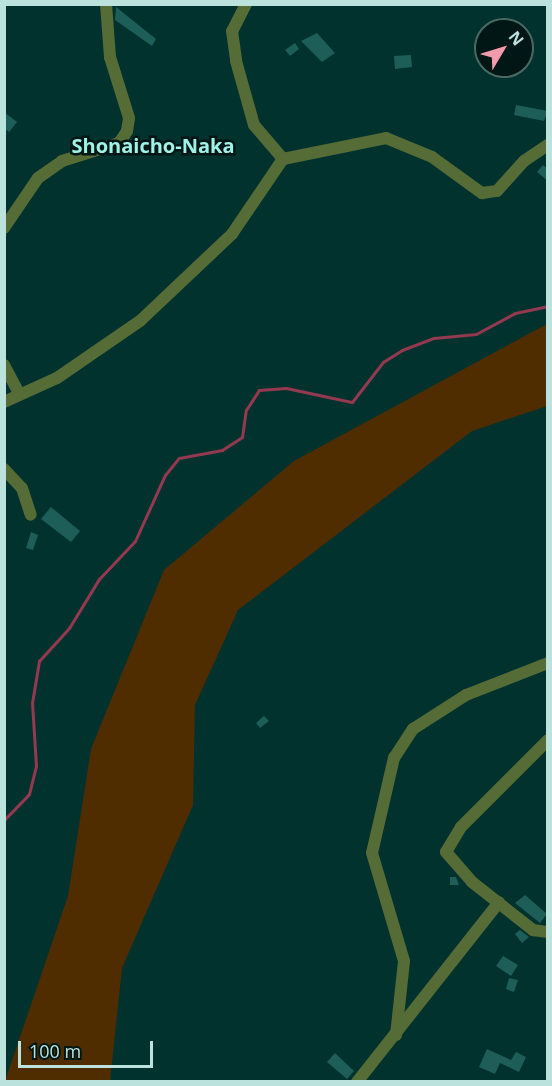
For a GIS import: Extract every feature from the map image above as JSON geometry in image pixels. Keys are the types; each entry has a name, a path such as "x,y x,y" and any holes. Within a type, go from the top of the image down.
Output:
{"street":[{"path":"4,228 38,178 62,161 119,143 127,131 129,118 110,57 106,4"},
{"path":"246,4 232,31 236,61 254,125 283,159"},
{"path":"4,402 94,355 201,268 232,234 283,159 386,138 427,154 482,193 497,191 524,161 548,145"},
{"path":"4,365 19,393"},
{"path":"4,469 22,488 31,515"},
{"path":"396,1035 404,961 372,853 394,758 413,729 466,694 548,663"},
{"path":"548,740 447,845 452,862 533,930 548,932"},
{"path":"357,1082 500,902"}],"shaded area":[{"path":"547,324 547,406 472,431 238,610 195,705 193,805 122,968 110,1081 5,1081 68,896 91,749 164,570 294,461"}],"building":[{"path":"116,7 156,39 152,46 115,20"},
{"path":"317,33 335,53 322,62 301,41"},
{"path":"295,43 299,49 290,56 285,50"},
{"path":"411,55 412,67 395,69 394,56"},
{"path":"516,105 548,111 544,121 514,115"},
{"path":"4,112 17,122 9,132 4,128"},
{"path":"543,165 548,169 548,181 537,172"},
{"path":"51,507 80,531 71,542 41,519"},
{"path":"31,532 38,535 33,550 26,548"},
{"path":"264,716 269,721 260,728 256,723"},
{"path":"450,877 456,877 459,885 450,885"},
{"path":"525,895 547,914 540,923 515,903"},
{"path":"520,930 529,937 522,943 515,934"},
{"path":"503,956 518,965 511,976 496,966"},
{"path":"509,978 518,980 514,992 506,989"},
{"path":"487,1049 511,1060 516,1052 526,1057 519,1072 500,1063 495,1074 479,1067"},
{"path":"335,1053 354,1071 347,1079 327,1062"}],"waterway":[{"path":"4,820 29,794 36,766 32,703 39,661 69,628 99,579 135,541 165,475 179,458 222,450 242,437 246,410 259,390 286,388 352,402 383,362 402,350 434,338 476,334 515,313 548,306"}],"district":[{"name":"Shonaicho-Naka","path":"153,145"}]}
